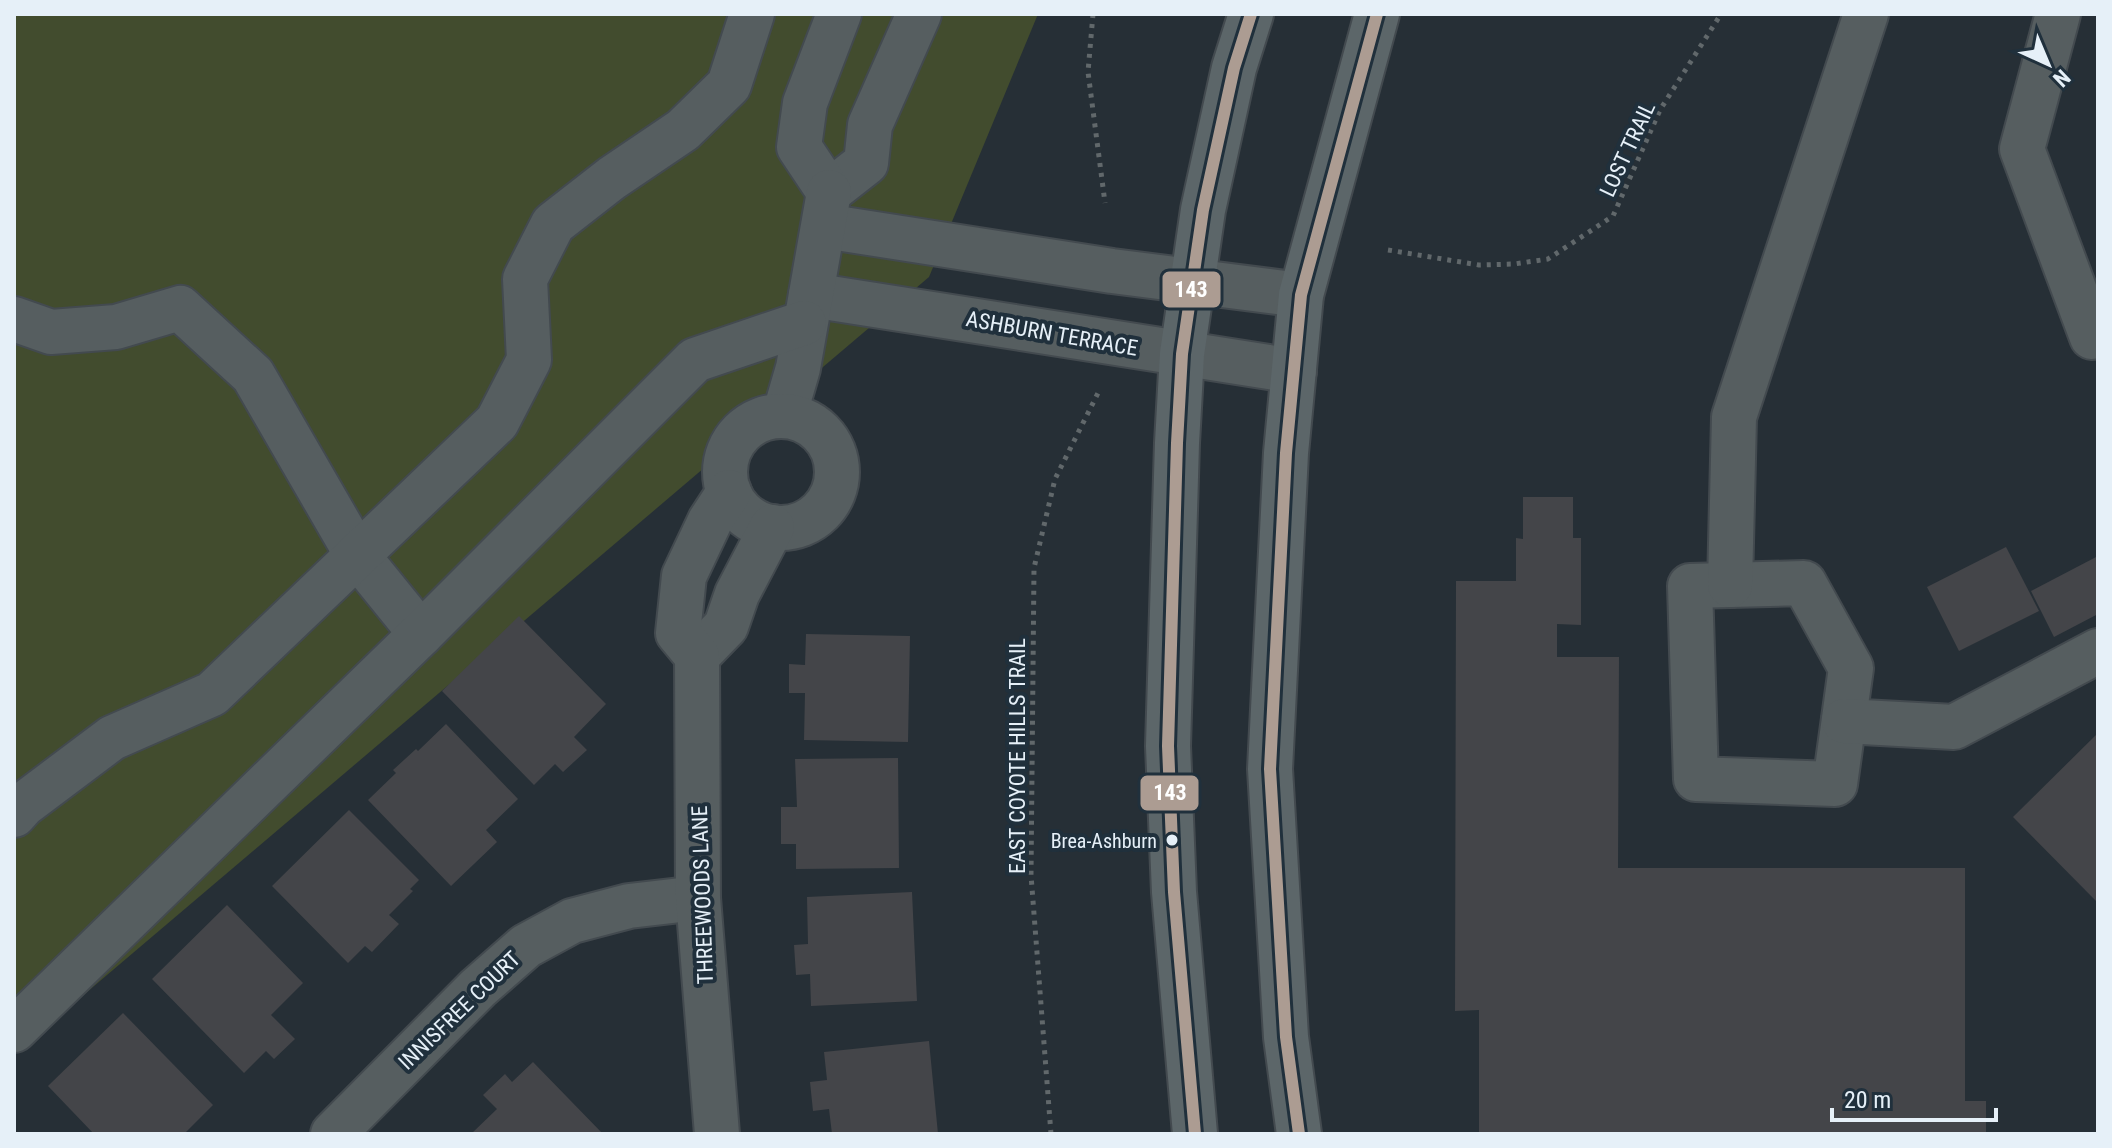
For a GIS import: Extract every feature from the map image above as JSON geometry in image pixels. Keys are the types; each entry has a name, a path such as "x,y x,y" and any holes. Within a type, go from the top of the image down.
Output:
{"main road":[{"path":"1195,1134 1174,892 1168,746 1182,354 1203,210 1234,68 1251,14"},
{"path":"1299,1134 1286,1037 1270,769 1286,453 1301,295 1377,14"}],"street":[{"path":"14,815 112,738 212,694 497,422 529,360 525,279 553,224 612,178 683,130 729,85 752,14"},
{"path":"827,209 799,147 805,103 839,14"},
{"path":"784,416 798,368 827,209 866,163 870,125 919,14"},
{"path":"1730,585 1734,417 1866,14"},
{"path":"2058,14 2022,149 2092,337 2098,331"},
{"path":"827,209 1193,282 1301,295"},
{"path":"14,319 51,332 116,327 180,308 253,375 357,555 421,634"},
{"path":"14,1030 421,634 695,360 808,309"},
{"name":"ASHBURN TERRACE","path":"808,309 1182,354 1294,371"},
{"path":"784,416 802,419 829,440 838,475 834,492 823,509 808,521 790,527 772,527 754,521 739,508 729,492 725,472 728,454 737,438 754,423 784,416"},
{"name":"THREEWOODS LANE","path":"717,1134 698,898 697,656 678,633 684,576 710,521 729,492"},
{"path":"697,656 726,626 737,594 772,527"},
{"path":"1804,583 1851,668 1835,784 1696,779 1690,586 1730,585 1804,583"},
{"path":"1844,721 1954,727 2098,651"},
{"name":"INNISFREE COURT","path":"333,1134 478,988 526,946 572,921 629,906 698,898"}],"path":[{"path":"1093,14 1088,72 1105,203"},
{"name":"LOST TRAIL","path":"1388,250 1479,265 1548,259 1613,216 1660,110 1721,14"},
{"name":"EAST COYOTE HILLS TRAIL","path":"1051,1134 1031,875 1034,568 1055,479 1100,390"}],"green space":[{"path":"14,14 1038,14 929,277 14,1054"}],"building":[{"path":"1523,497 1573,497 1573,538 1581,538 1581,625 1557,624 1557,657 1619,657 1618,868 1965,868 1965,1101 1986,1101 1986,1133 1479,1134 1479,1010 1455,1011 1456,581 1516,581 1516,538 1523,539"},
{"path":"2006,547 2039,611 1959,651 1927,587"},
{"path":"2098,556 2098,614 2054,637 2031,591"},
{"path":"519,616 606,704 574,737 587,750 563,772 555,764 534,785 442,691"},
{"path":"806,634 910,636 908,742 804,740 805,693 789,693 789,664 805,665"},
{"path":"446,724 518,799 486,830 497,842 451,886 368,800 396,773 393,770"},
{"path":"2098,733 2098,903 2013,817"},
{"path":"898,758 899,868 796,869 796,844 781,844 781,807 797,807 795,759"},
{"path":"349,810 419,880 410,889 413,891 389,915 399,924 372,952 365,946 348,963 272,886"},
{"path":"912,892 917,1001 811,1006 810,974 796,975 794,945 808,944 807,897"},
{"path":"227,905 303,983 271,1015 295,1039 274,1059 266,1051 244,1073 152,979"},
{"path":"123,1013 213,1105 184,1134 94,1134 48,1086"},
{"path":"929,1041 938,1134 832,1134 829,1109 813,1111 810,1082 827,1080 824,1052"},
{"path":"533,1062 603,1134 471,1134 497,1109 483,1095 505,1074 512,1082"}],"transit line":[{"name":"143","path":"1195,1134 1174,892 1168,746 1177,443 1182,354 1203,210 1234,68 1251,14"},
{"name":"143","path":"1299,1134 1286,1037 1270,769 1286,453 1301,295 1377,14"}],"place":[{"name":"Brea-Ashburn","path":"1172,840"}]}
